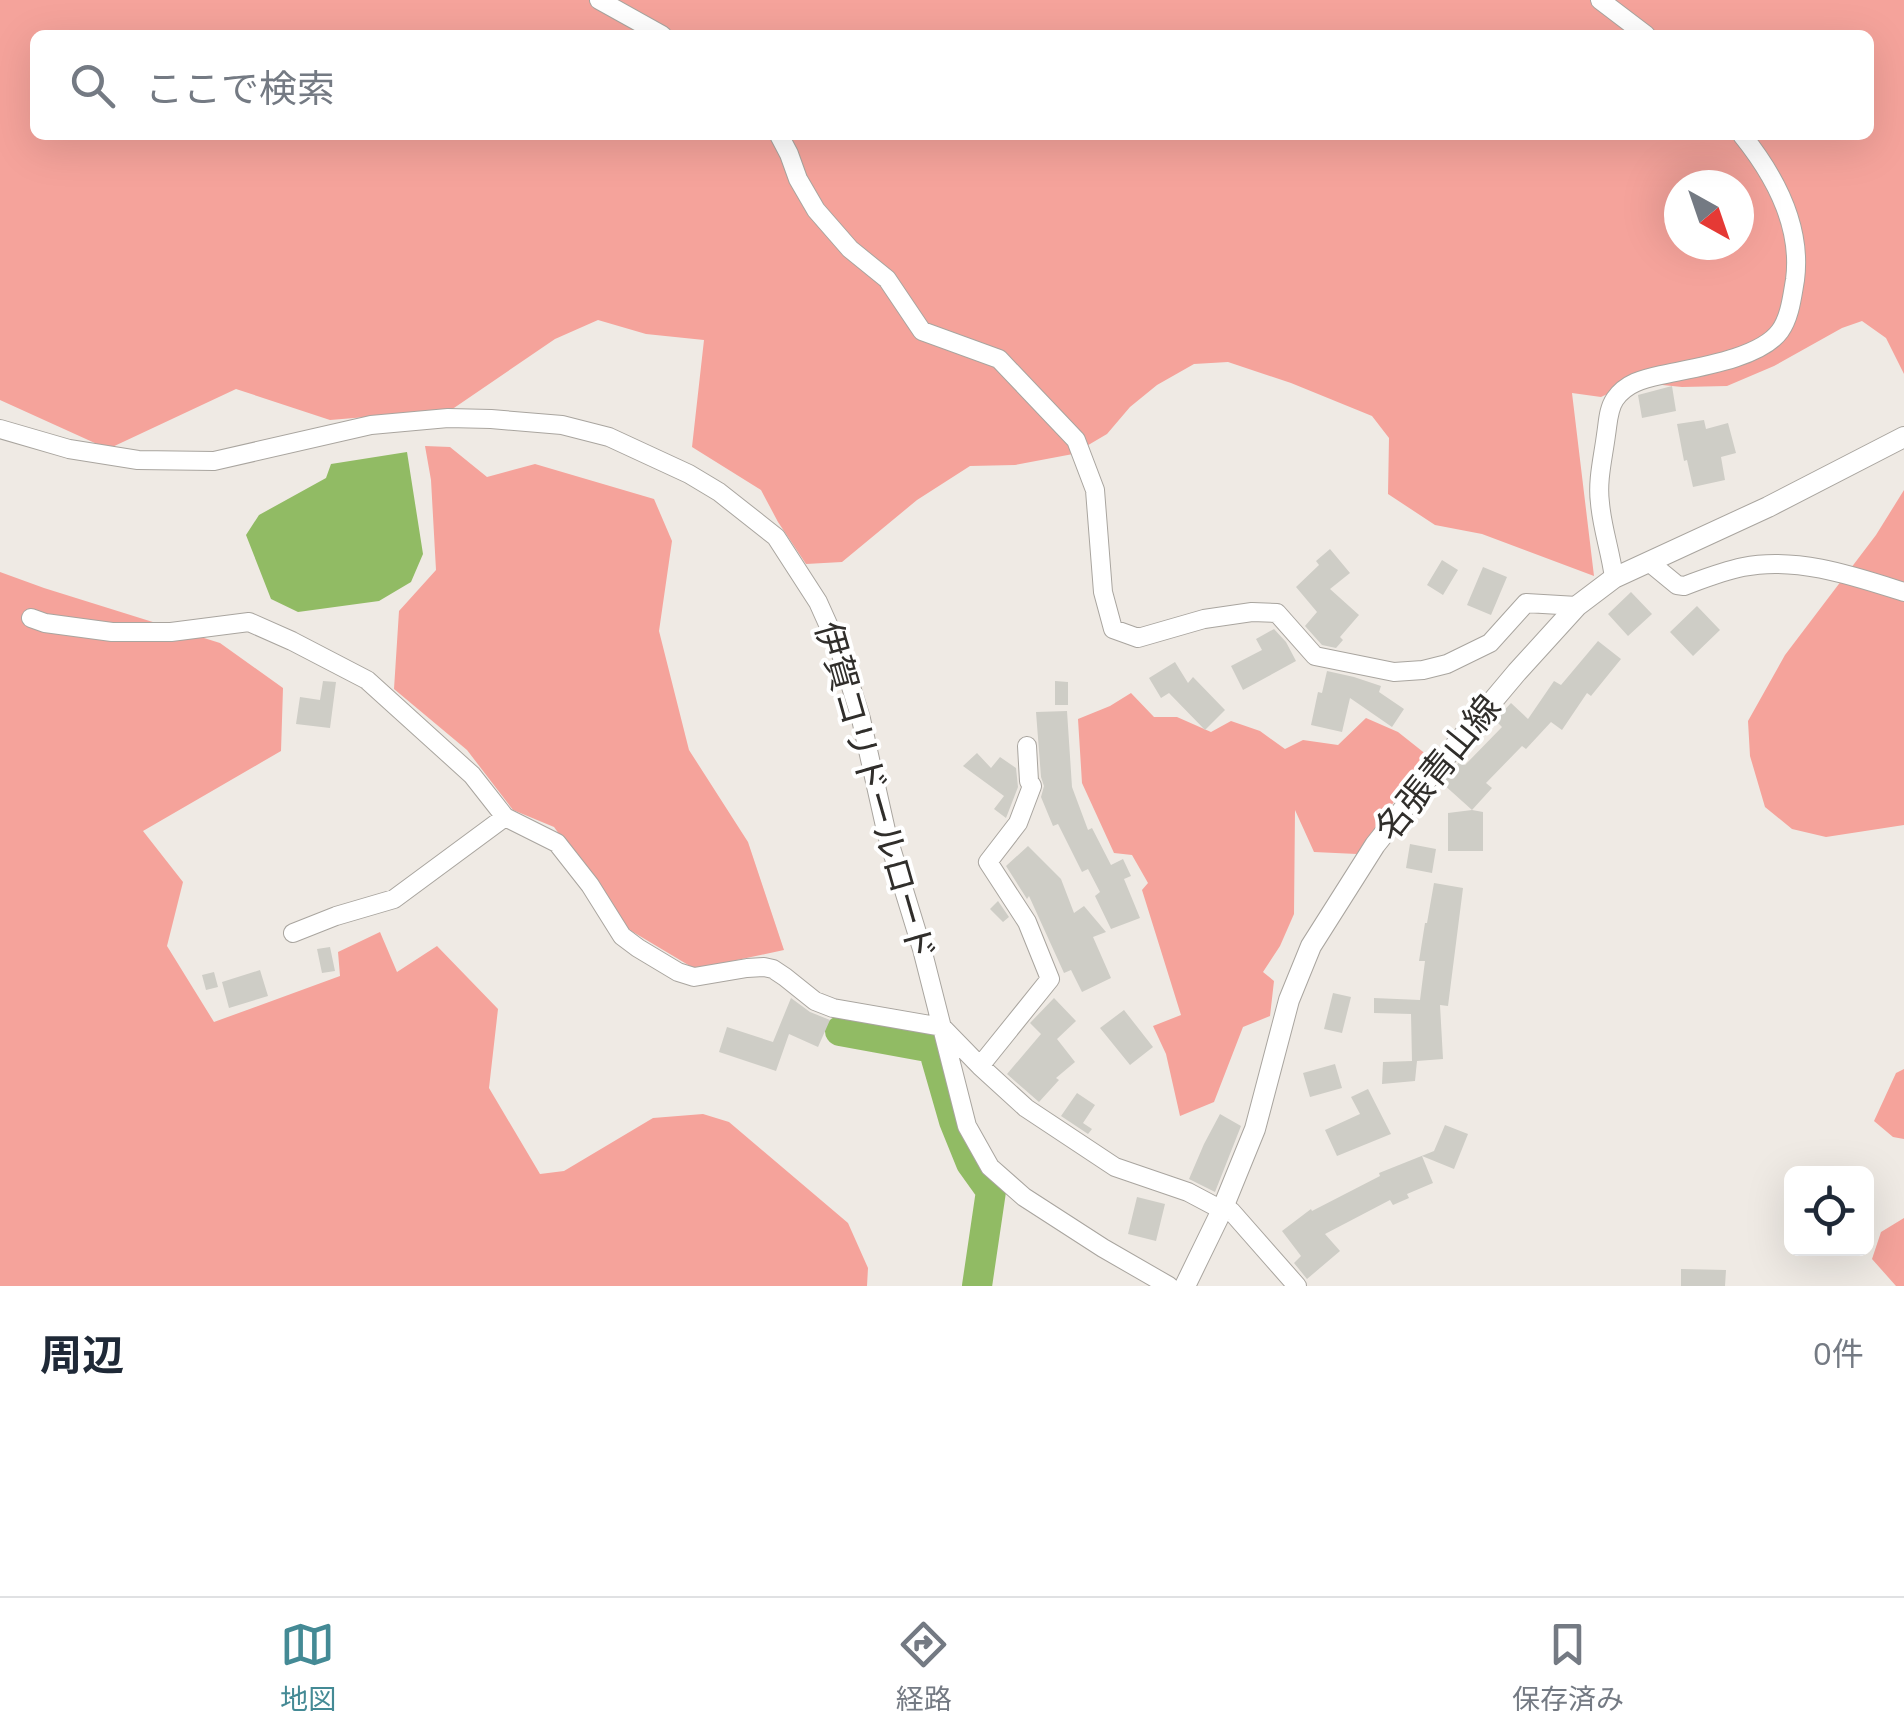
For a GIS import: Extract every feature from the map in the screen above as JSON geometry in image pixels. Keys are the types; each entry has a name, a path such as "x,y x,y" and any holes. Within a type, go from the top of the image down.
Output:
{"main road":[{"name":"名張青山線","path":"1185,1286 1256,1128 1289,1000 1311,946 1375,846 1517,672 1577,606 1614,578 1768,507 1904,437"}],"street":[{"path":"599,0 653,30"},
{"path":"1600,0 1639,30"},
{"path":"781,140 816,210 850,248 887,279 922,331 999,359 1076,440 1095,490 1103,592 1113,630 1138,638 1204,619 1252,612 1277,613 1315,656 1394,672 1447,664 1490,642 1526,603 1577,606"},
{"path":"1614,578 1600,505 1612,402 1624,389 1642,379 1742,354 1768,343 1781,330 1791,305 1798,259 1794,235 1784,203 1746,140"},
{"name":"伊賀コリドールロード","path":"0,428 69,449 138,460 214,460 371,425 448,418 562,425 609,437 690,474 719,492 776,538 818,602 840,651 967,1126 990,1167 1024,1197 1168,1286"},
{"path":"1649,562 1684,586 1764,564 1844,573 1904,592"},
{"path":"31,618 112,632 171,632 249,622 367,680 472,774 505,817 557,843 622,936 694,978 764,967 786,977 815,1001 833,1008 942,1027 1026,1108 1115,1167 1188,1192 1231,1212 1298,1286"},
{"path":"980,1066 1050,979 1027,922 988,862 1018,823 1032,786 1028,746"},
{"path":"293,933 394,899 505,817"}],"shaded area":[{"path":"0,0 1904,0 1904,374 1886,338 1862,321 1727,386 1633,382 1601,397 1572,393 1594,576 1482,534 1435,525 1388,494 1389,438 1372,416 1228,362 1194,364 1157,385 1130,407 1107,434 1073,454 1015,465 970,466 917,500 842,562 806,564 761,490 692,447 704,340 646,334 598,320 555,339 451,410 330,420 236,389 108,449 0,400"},
{"path":"425,446 450,447 487,477 535,464 654,499 672,541 659,631 689,750 748,842 784,950 695,969 628,929 554,827 513,810 467,750 394,689 399,611 436,570"},
{"path":"407,452 423,554 411,582 379,601 298,612 271,599 246,535 259,515 326,478 331,464"},
{"path":"1904,490 1904,825 1826,837 1792,829 1765,807 1750,756 1748,721 1785,655 1876,535"},
{"path":"0,572 220,643 283,688 281,751 143,831 183,882 167,946 214,1022 340,976 338,952 380,932 397,972 437,946 498,1009 489,1088 540,1174 564,1171 653,1118 703,1114 729,1122 848,1223 868,1268 867,1286 0,1286"},
{"path":"1131,693 1154,717 1177,717 1211,732 1231,721 1260,731 1285,749 1303,740 1338,745 1366,718 1398,732 1427,755 1357,854 1314,852 1295,810 1294,914 1263,972 1274,981 1270,1016 1243,1027 1214,1102 1180,1116 1166,1054 1153,1026 1181,1015 1142,890 1148,883 1132,855 1114,853 1082,783 1078,719"},
{"path":"1904,1069 1904,1139 1893,1137 1874,1121 1896,1073"},
{"path":"1904,1218 1904,1286 1896,1286 1872,1259 1881,1232"}],"building":[{"path":"1672,386 1676,411 1642,418 1638,395"},
{"path":"1704,420 1706,429 1728,423 1736,453 1721,457 1725,480 1693,487 1677,424"},
{"path":"1330,549 1350,573 1330,589 1359,615 1340,637 1343,640 1336,648 1322,645 1305,626 1317,612 1296,587"},
{"path":"1442,560 1458,570 1443,595 1427,585"},
{"path":"1483,567 1507,577 1491,615 1467,605"},
{"path":"1631,592 1652,614 1628,636 1608,614"},
{"path":"1697,606 1720,630 1693,656 1670,632"},
{"path":"1274,629 1296,661 1243,690 1231,666 1262,650 1256,639"},
{"path":"1598,641 1621,659 1591,696 1587,693 1562,730 1551,722 1526,749 1522,746 1486,783 1492,788 1472,810 1442,783 1460,761 1465,765 1502,727 1495,720 1511,703 1528,719 1554,681 1561,685"},
{"path":"1175,662 1188,683 1193,677 1225,710 1205,730 1169,693 1161,698 1149,678"},
{"path":"1327,671 1381,686 1379,692 1404,709 1392,727 1350,698 1342,732 1311,725"},
{"path":"323,681 336,682 330,728 296,724 300,697 320,700"},
{"path":"1055,681 1068,682 1068,705 1055,705"},
{"path":"1067,711 1072,787 1088,830 1092,828 1111,865 1123,859 1131,876 1124,879 1140,918 1111,929 1095,896 1100,892 1088,869 1082,872 1058,824 1053,826 1041,797 1044,786 1036,712"},
{"path":"977,753 991,768 1000,757 1016,768 1018,787 1006,818 994,809 1004,796 963,766"},
{"path":"1483,812 1483,851 1448,851 1448,813"},
{"path":"1410,844 1436,849 1432,873 1406,868"},
{"path":"1028,846 1061,879 1074,913 1084,906 1106,932 1093,937 1111,978 1082,992 1071,970 1064,973 1029,896 1027,899 1006,866"},
{"path":"1434,883 1463,888 1448,1006 1440,1005 1443,1059 1417,1061 1415,1081 1382,1084 1383,1062 1412,1061 1411,1014 1374,1013 1374,998 1420,1000 1425,961 1419,961"},
{"path":"998,901 1009,917 1003,922 990,909"},
{"path":"330,947 335,971 322,973 317,949"},
{"path":"260,970 268,996 229,1008 222,982"},
{"path":"214,972 218,987 206,990 202,975"},
{"path":"1333,993 1351,997 1342,1033 1324,1029"},
{"path":"791,998 830,1020 818,1047 789,1034 776,1071 719,1052 727,1027 773,1042"},
{"path":"1054,998 1076,1021 1057,1039 1075,1062 1056,1078 1059,1080 1039,1102 1007,1074 1041,1034 1030,1023"},
{"path":"1124,1010 1153,1047 1130,1065 1100,1028"},
{"path":"1335,1064 1342,1088 1310,1097 1303,1073"},
{"path":"1368,1089 1391,1134 1337,1156 1325,1130 1360,1114 1351,1097"},
{"path":"1077,1093 1095,1105 1083,1123 1092,1129 1088,1134 1061,1116"},
{"path":"1220,1114 1241,1126 1215,1192 1189,1179"},
{"path":"1445,1125 1468,1134 1454,1169 1422,1156 1433,1183 1407,1194 1409,1198 1393,1205 1390,1200 1325,1234 1340,1251 1307,1279 1294,1263 1301,1256 1282,1231 1311,1209 1380,1176 1379,1173 1434,1151"},
{"path":"1137,1197 1165,1204 1156,1241 1128,1234"},
{"path":"1681,1269 1726,1270 1725,1286 1681,1286"}],"waterway":[{"path":"840,1031 933,1048 971,1163 991,1191 977,1286"}]}
